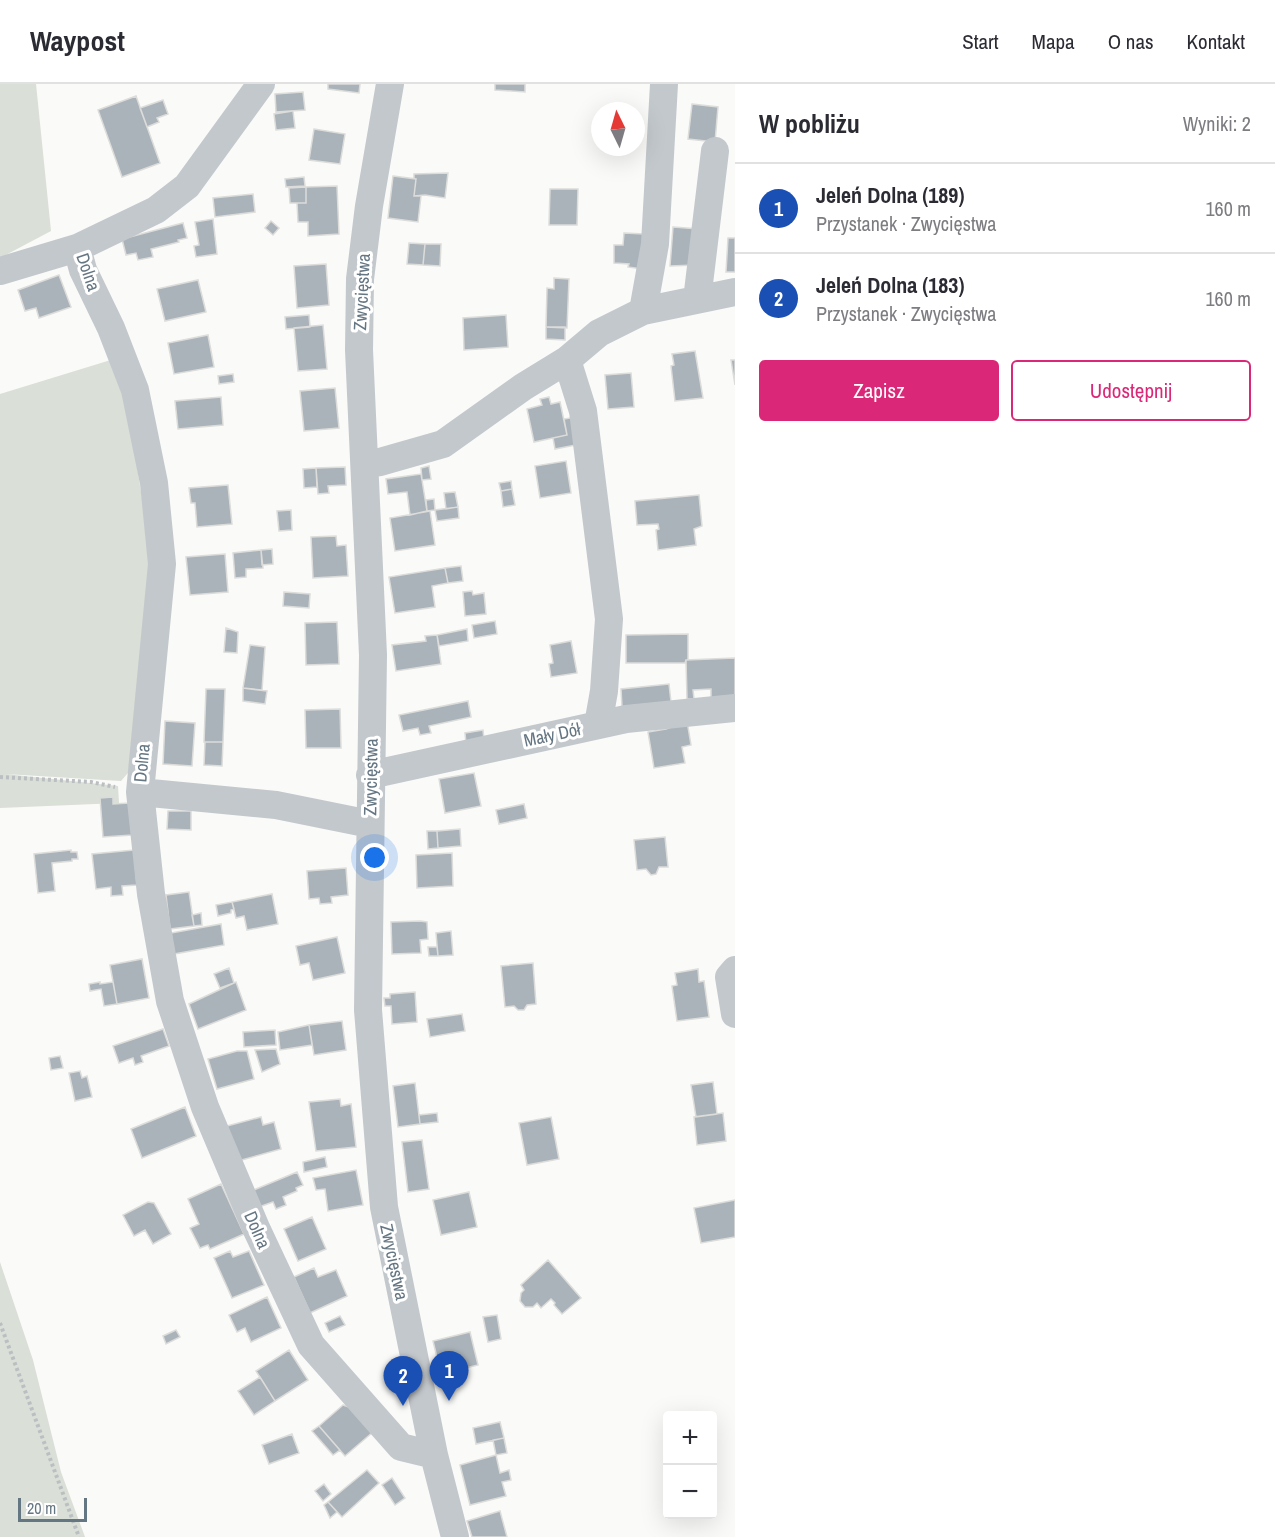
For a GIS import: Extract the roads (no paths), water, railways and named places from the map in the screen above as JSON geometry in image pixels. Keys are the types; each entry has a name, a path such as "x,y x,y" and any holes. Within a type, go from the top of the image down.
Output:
{"street":[{"name":"Dolna","path":"261,84 187,186 156,210 77,248 83,270 111,328 135,390 154,483 162,564 140,792 151,894 170,1001 205,1107 256,1228 311,1345 401,1447 434,1455"},
{"name":"Zwycięstwa","path":"390,84 369,206 360,279 360,350 373,655 368,1010 384,1207 434,1455 455,1537"},
{"path":"643,311 655,244 664,84"},
{"path":"697,300 715,151"},
{"path":"0,271 77,248"},
{"path":"365,464 443,444 523,387 567,360 599,333 643,311 735,292"},
{"path":"567,360 583,411 609,619 604,691 598,725"},
{"name":"Mały Dół","path":"370,775 626,719 735,708"},
{"path":"140,792 276,804 370,824"},
{"path":"735,970 729,977 735,1014"}],"place":[{"name":"Jeleń Dolna (189)","path":"449,1401"},
{"name":"Jeleń Dolna (183)","path":"403,1406"}]}
